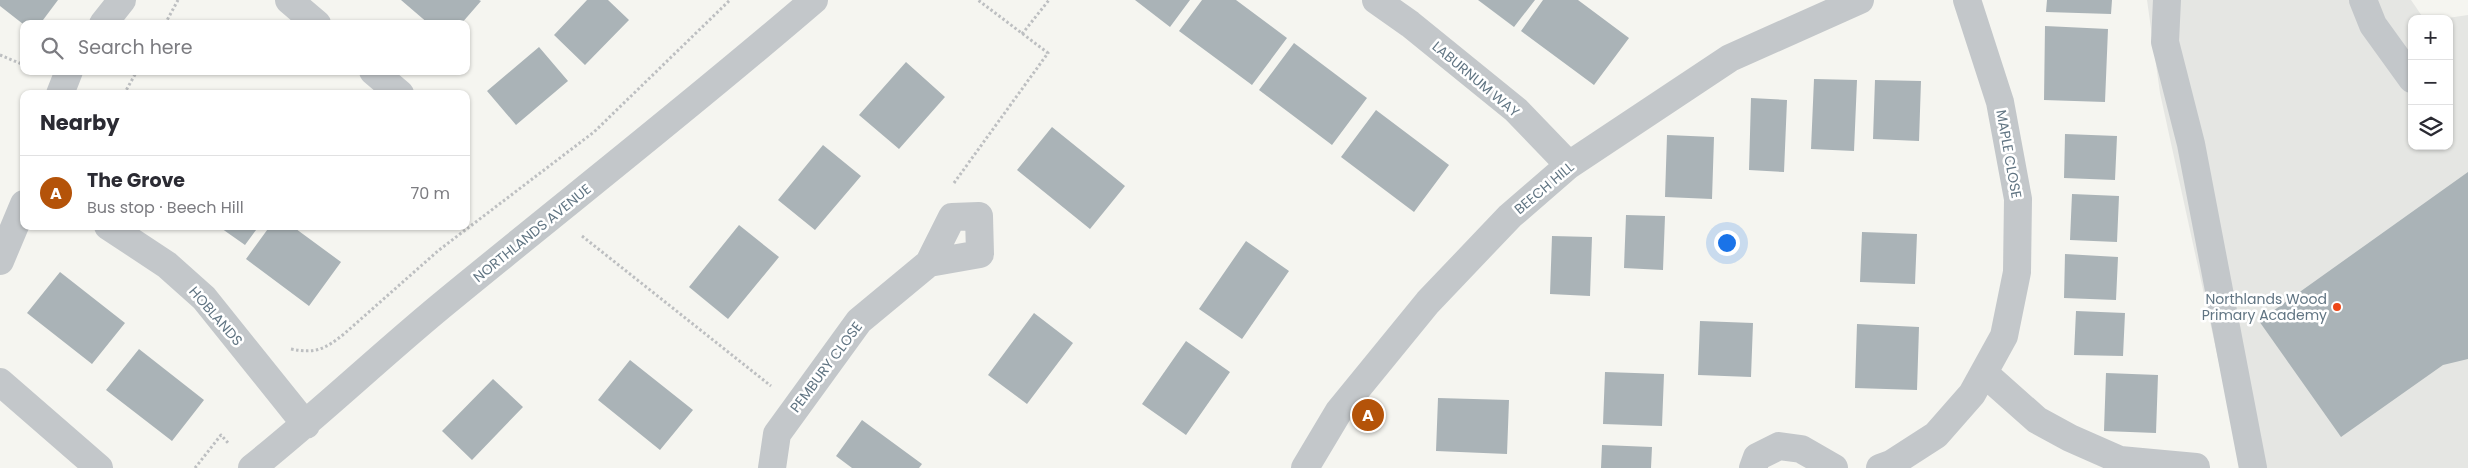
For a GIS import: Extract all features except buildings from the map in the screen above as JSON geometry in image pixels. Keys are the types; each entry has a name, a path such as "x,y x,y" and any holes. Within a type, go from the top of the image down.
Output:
{"street":[{"path":"106,20 122,0"},
{"path":"289,0 312,20"},
{"name":"NORTHLANDS AVENUE","path":"252,468 306,425 439,308 713,87 814,0"},
{"name":"LABURNUM WAY","path":"1376,0 1410,24 1516,110 1568,165"},
{"name":"BEECH HILL","path":"1305,468 1339,411 1428,302 1510,216 1568,165 1730,58 1860,0"},
{"name":"MAPLE CLOSE","path":"1880,468 1891,464 1936,435 1972,394 2004,336 2017,272 2018,199 2000,102 1967,0"},
{"path":"2168,0 2165,42 2190,144 2254,468"},
{"path":"2363,0 2373,25 2408,73"},
{"path":"62,90 67,75"},
{"path":"378,75 395,90"},
{"path":"0,261 20,214"},
{"name":"PEMBURY CLOSE","path":"772,468 777,434 859,321 929,263 952,217 979,216 980,254 929,263"},
{"name":"HOBLANDS","path":"114,230 167,265 204,298 306,425"},
{"path":"1984,374 2037,420 2070,438 2120,460 2196,467"},
{"path":"0,382 98,468"},
{"path":"1753,468 1757,457 1779,446 1801,449 1834,468"}],"path":[{"path":"167,20 178,0"},
{"path":"470,226 594,132 730,0"},
{"path":"952,217 952,186 1048,53 978,0"},
{"path":"1022,34 1050,0"},
{"path":"0,55 20,63"},
{"path":"126,90 135,75"},
{"path":"554,215 797,406"},
{"path":"286,348 315,351 328,346 439,250 465,230"}],"shaded area":[{"name":"Northlands Wood Primary Academy","path":"2147,0 2411,0 2421,15 2408,15 2408,150 2453,150 2453,17 2468,15 2468,468 2242,468 2160,93"}],"place":[{"name":"Northlands Wood Primary Academy","path":"2337,307"},
{"name":"The Grove","path":"1368,415"}]}
